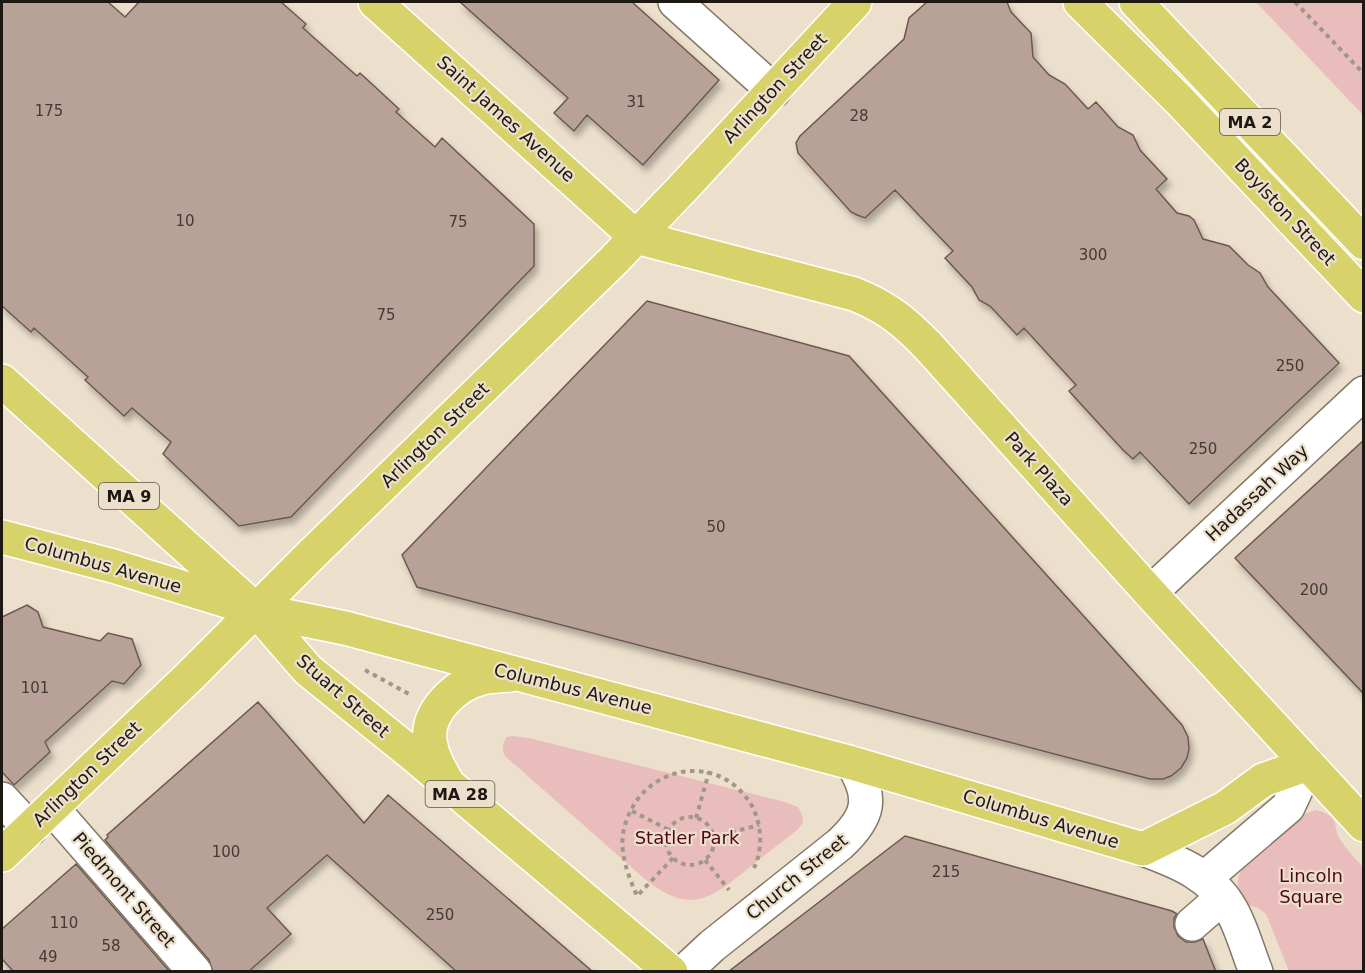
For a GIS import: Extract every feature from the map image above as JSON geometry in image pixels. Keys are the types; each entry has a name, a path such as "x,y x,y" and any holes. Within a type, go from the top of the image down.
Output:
{"main road":[{"name":"Saint James Avenue","path":"375,2 636,237"},
{"name":"Arlington Street","path":"2,855 256,610 636,237 855,2"},
{"name":"Boylston Street","path":"1080,2 1179,100 1364,296"},
{"name":"Boylston Street","path":"1136,2 1364,243"},
{"name":"Park Plaza","path":"636,237 854,294 894,313 923,341 1150,593 1364,825"},
{"name":"Stuart Street","path":"2,381 256,610 308,670 671,972"},
{"name":"Columbus Avenue","path":"2,537 113,566 256,610 351,630 852,763 1143,849 1225,808 1263,780 1308,764"},
{"path":"449,786 436,761 430,740 431,725 438,710 450,695 481,678 514,675"}],"street":[{"path":"675,2 774,91"},
{"name":"Hadassah Way","path":"1150,593 1364,393"},
{"name":"Church Street","path":"684,972 712,946 854,832 863,818 866,804 860,775 852,763"},
{"path":"1192,924 1214,887 1288,807 1308,764"},
{"name":"Piedmont Street","path":"2,799 41,819 195,972"},
{"name":"Columbus Avenue","path":"1143,849 1189,867 1214,887"},
{"path":"1214,887 1233,912 1256,972"}],"path":[{"path":"1295,2 1363,73"},
{"path":"359,666 410,694"},
{"path":"673,858 637,896 627,875 623,850 623,836 632,811 640,798 659,780 682,771 709,772 732,783 747,797 756,813 760,851 752,872"},
{"path":"696,818 709,772"},
{"path":"632,811 669,830"},
{"path":"696,818 709,826 714,837 713,849 705,860 692,865 682,864 673,858 666,844 669,830 680,819 696,818"},
{"path":"714,837 759,825"},
{"path":"705,860 734,896"}],"green space":[{"path":"1256,2 1363,2 1363,115"},
{"name":"Statler Park","path":"507,737 529,738 785,802 798,807 803,823 735,879 711,895 688,900 676,897 646,880 505,756 504,742"},
{"name":"Lincoln Square","path":"1316,810 1333,819 1341,841 1363,867 1363,971 1289,971 1266,914 1248,905 1239,888 1238,880 1242,870 1304,814"}],"building":[{"path":"2,2 108,2 125,17 139,2 281,2 306,24 303,28 357,76 360,73 399,109 396,112 435,147 442,138 534,224 534,266 291,517 239,526 163,454 171,442 132,408 124,416 85,380 88,377 34,328 31,332 2,306"},
{"path":"460,2 632,2 719,80 643,165 587,115 574,131 554,113 568,98"},
{"path":"927,2 1007,2 1011,12 1031,33 1033,57 1049,75 1065,84 1088,109 1096,102 1118,127 1133,135 1140,150 1167,179 1156,189 1177,213 1194,220 1203,239 1229,246 1248,265 1260,273 1268,287 1339,363 1189,504 1140,452 1133,459 1123,450 1069,391 1076,385 1024,328 1017,335 990,306 979,300 972,287 945,258 953,251 895,190 865,218 857,215 851,212 798,153 796,143 800,136 904,39 909,18"},
{"path":"647,301 849,356 1182,725 1188,737 1189,749 1181,768 1163,779 1150,779 417,587 402,555"},
{"path":"1364,440 1364,694 1235,558"},
{"path":"27,605 38,612 43,627 100,641 108,633 132,639 141,665 124,684 112,681 45,742 50,752 14,785 2,772 2,617"},
{"path":"258,702 364,823 388,795 593,972 457,972 327,855 267,908 291,934 248,972 213,972 209,960 105,840 107,835"},
{"path":"905,836 1172,911 1177,914 1174,918 1174,927 1178,936 1186,942 1203,939 1216,972 728,972"},
{"path":"76,864 170,972 14,972 2,959 2,929"}]}
